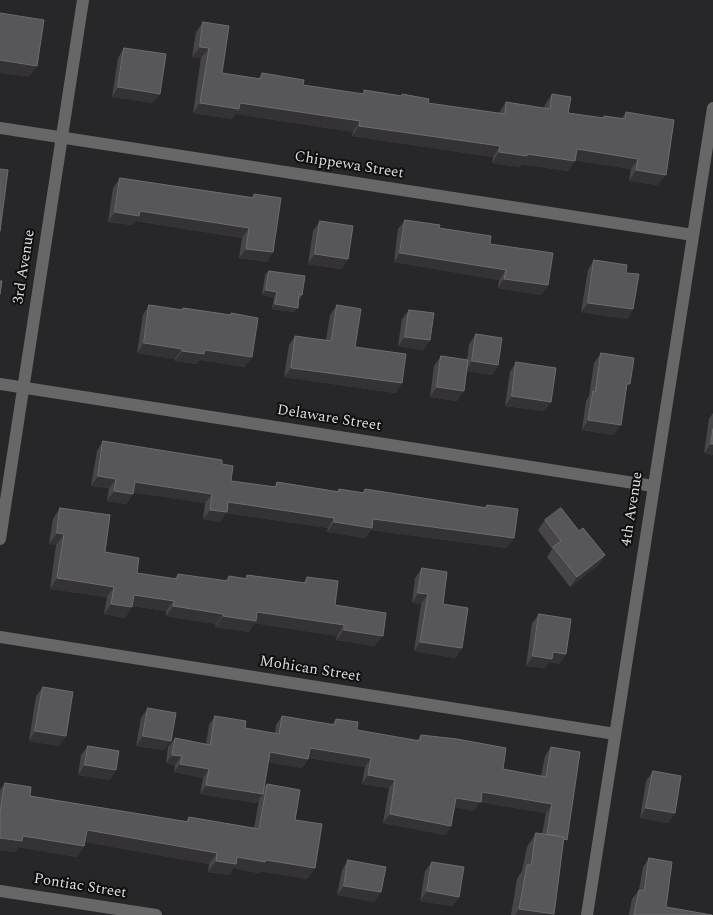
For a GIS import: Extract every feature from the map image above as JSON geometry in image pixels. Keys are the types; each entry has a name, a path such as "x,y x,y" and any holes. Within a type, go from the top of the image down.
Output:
{"street":[{"name":"3rd Avenue","path":"0,539 83,0"},
{"name":"4th Avenue","path":"587,915 713,108"},
{"name":"Chippewa Street","path":"0,128 693,235"},
{"name":"Delaware Street","path":"0,384 653,486"},
{"name":"Mohican Street","path":"0,637 615,734"},
{"name":"Pontiac Street","path":"0,891 156,915"}],"building":[{"path":"0,13 44,20 37,66 0,60"},
{"path":"203,22 229,26 222,73 261,79 262,73 304,80 303,85 364,94 364,90 402,96 402,94 429,99 428,103 505,114 506,102 550,109 552,94 571,97 568,113 625,119 626,112 674,120 666,175 636,170 638,159 577,149 575,161 527,154 527,156 499,152 500,146 359,126 360,121 240,103 239,109 200,103 209,48 200,47"},
{"path":"124,48 166,54 160,94 118,87"},
{"path":"0,169 8,170 0,231"},
{"path":"120,178 254,198 254,194 281,198 273,252 246,249 249,228 140,211 139,216 115,212"},
{"path":"405,220 440,225 439,228 491,236 490,244 553,253 548,285 504,279 506,270 400,253"},
{"path":"320,221 353,226 348,259 315,254"},
{"path":"594,260 627,265 626,273 639,274 633,309 588,303"},
{"path":"269,271 305,276 302,295 299,294 298,308 275,304 277,292 266,290"},
{"path":"149,305 231,315 231,313 258,318 252,357 205,350 204,354 144,343"},
{"path":"337,305 361,309 355,347 406,354 402,383 291,368 295,336 331,341"},
{"path":"409,310 434,313 430,340 405,337"},
{"path":"476,334 502,338 498,365 472,361"},
{"path":"601,353 634,358 630,384 627,384 621,425 588,420 593,391 595,392"},
{"path":"441,356 468,360 464,391 437,387"},
{"path":"516,362 556,368 551,402 512,396"},
{"path":"103,441 222,460 222,464 233,466 231,481 276,487 277,482 339,492 339,489 364,493 365,489 486,508 487,505 518,509 514,538 373,519 372,528 334,522 334,518 228,502 227,512 210,510 212,494 135,482 133,494 114,491 116,479 98,476"},
{"path":"60,508 110,515 105,552 139,558 137,573 177,579 178,574 228,581 229,576 247,579 247,575 306,583 307,577 338,581 335,605 386,613 383,636 344,630 344,625 257,612 256,621 223,616 223,614 173,606 174,601 134,595 132,607 111,604 114,587 57,578 64,534 57,533"},
{"path":"561,508 579,531 583,528 605,555 577,577 553,547 561,541 545,520"},
{"path":"422,568 447,572 443,604 468,608 462,648 420,642 428,594 418,593"},
{"path":"539,614 571,619 566,654 553,652 552,659 533,656"},
{"path":"43,687 73,692 66,736 35,731"},
{"path":"148,708 176,713 171,741 143,736"},
{"path":"215,716 246,721 245,728 279,734 282,716 335,725 336,719 358,722 357,730 420,741 421,735 506,748 503,769 546,777 551,747 580,752 567,840 564,837 547,834 552,804 482,792 481,802 456,798 451,826 390,814 395,780 368,775 371,758 310,748 308,759 270,752 263,794 206,785 209,769 180,764 182,756 172,755 175,738 210,745"},
{"path":"88,746 119,751 116,770 85,765"},
{"path":"653,771 681,776 675,813 646,808"},
{"path":"5,783 31,787 30,796 188,822 189,817 259,829 267,784 300,790 295,820 322,824 315,868 237,857 236,864 216,861 217,853 87,830 84,846 23,836 22,841 0,838 0,813"},
{"path":"536,833 564,837 554,914 519,909 527,865 531,865"},
{"path":"649,858 672,862 666,907 712,915 634,915 639,890 644,891"},
{"path":"348,860 386,867 381,892 344,886"},
{"path":"432,862 464,867 459,897 427,891"}]}
